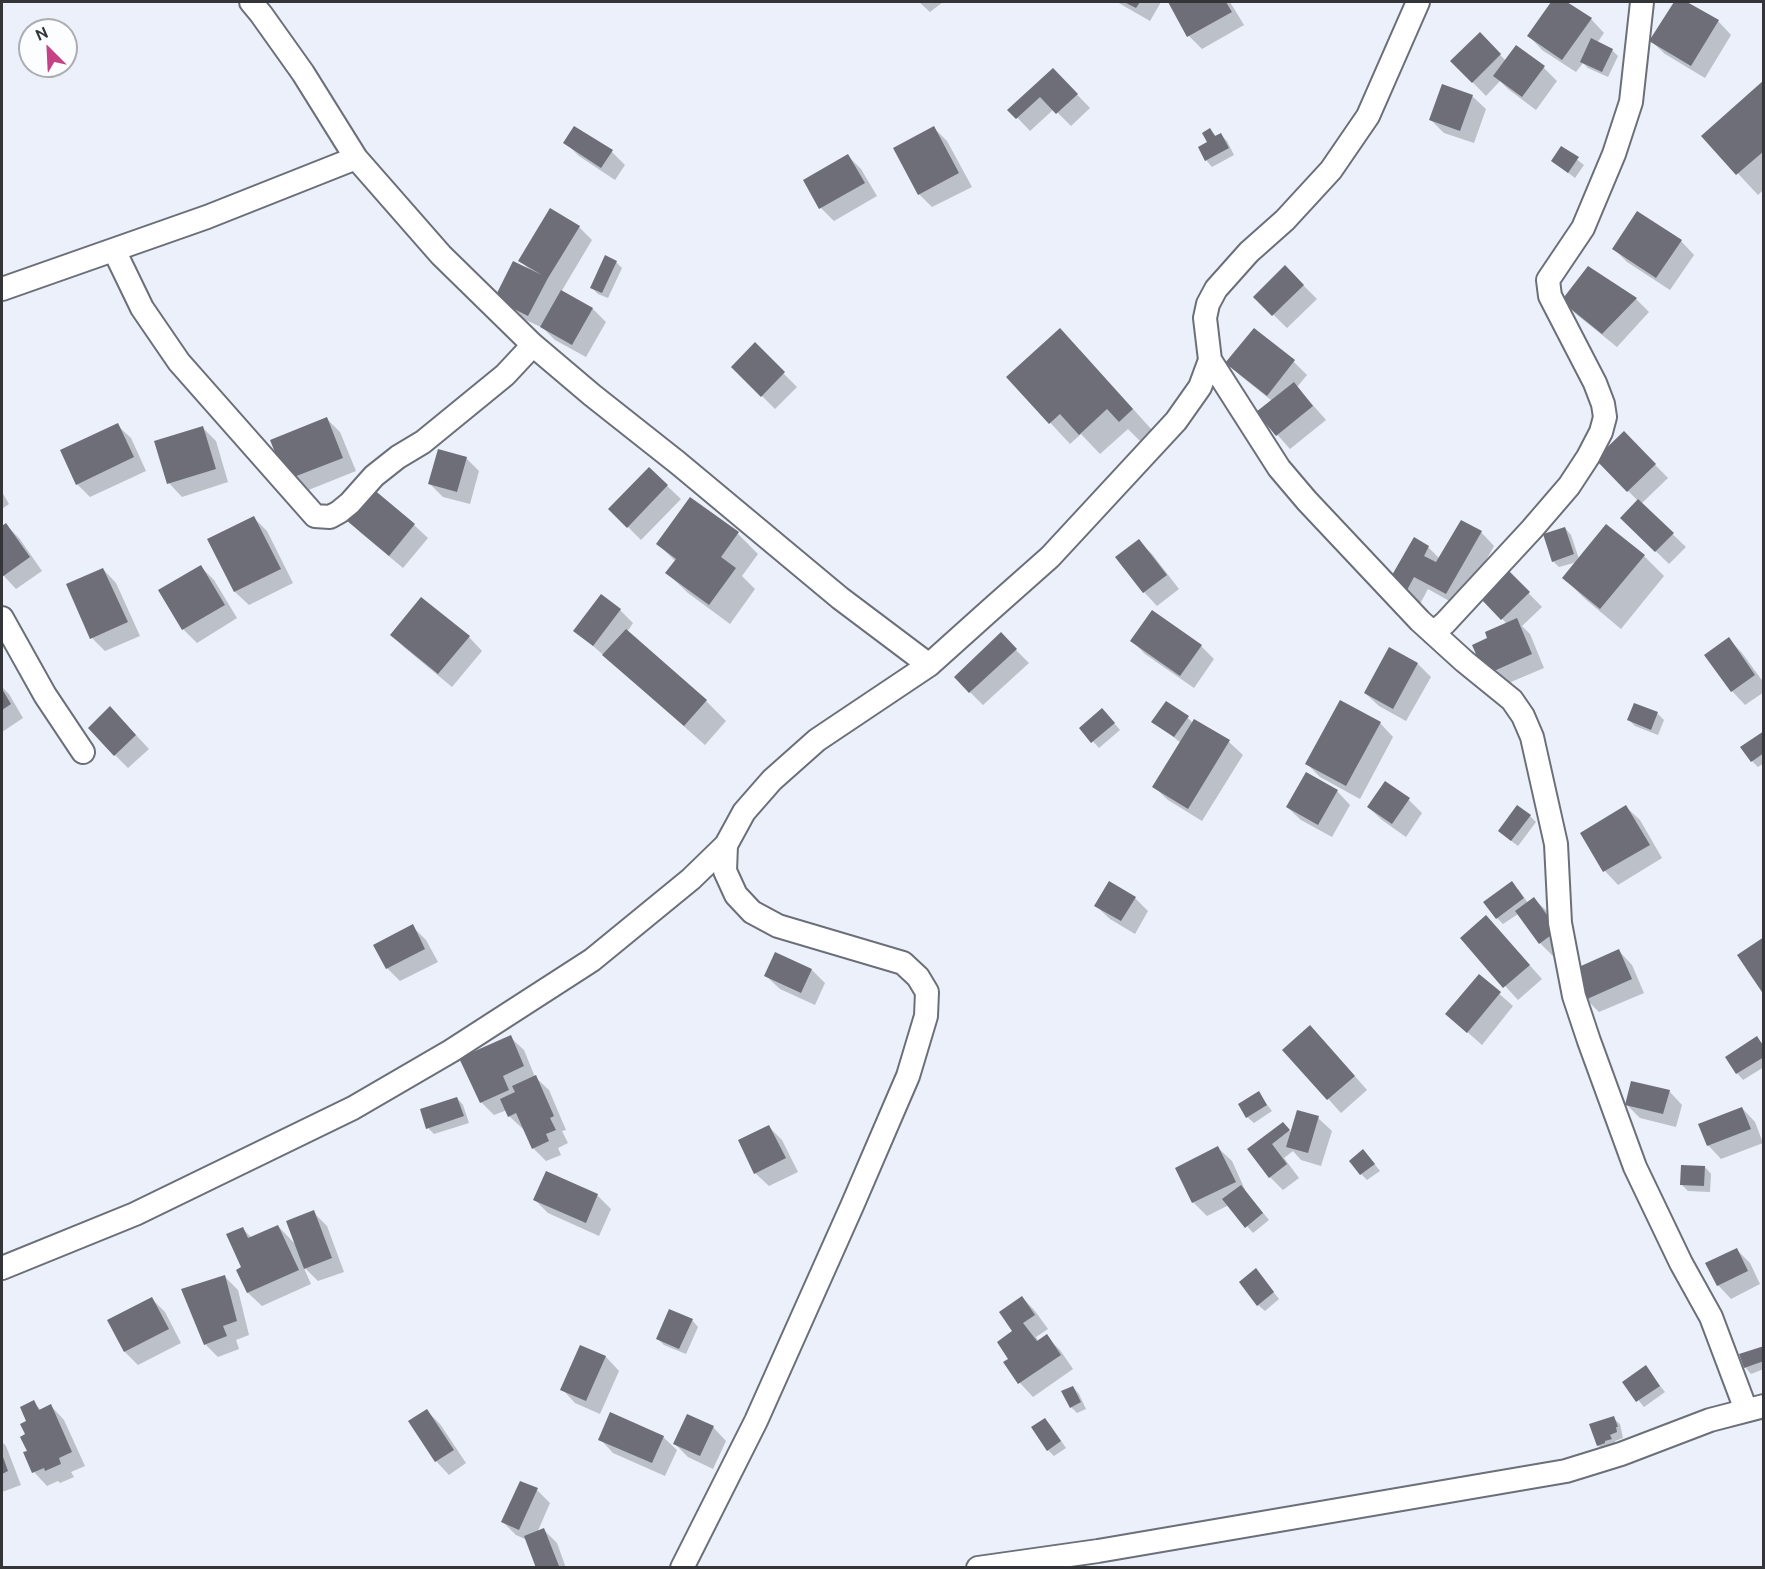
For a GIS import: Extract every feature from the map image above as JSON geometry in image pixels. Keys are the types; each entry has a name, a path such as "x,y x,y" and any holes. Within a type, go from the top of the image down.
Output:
{"street":[{"path":"251,2 303,73 356,158 441,255 533,345 592,395 678,462 840,598 929,664"},
{"path":"978,1568 1098,1551 1566,1471 1621,1454 1710,1420 1755,1408 1635,1167 1588,1041 1574,996 1560,922 1556,844 1532,737 1523,716 1512,700 1433,633 1307,501 1279,468 1210,360 1205,318 1208,304 1216,290 1249,252 1285,220 1331,170 1368,116 1418,2"},
{"path":"1433,633 1532,529 1569,486 1601,432 1605,417 1599,393 1550,296 1548,280 1583,228 1614,154 1631,102 1642,2"},
{"path":"2,289 207,217 356,158"},
{"path":"114,250 142,308 178,362 315,516 330,517 339,512 374,476 398,457 423,442 505,375 533,345"},
{"path":"2,1268 135,1214 363,1103 451,1051 592,960 691,879 726,845 744,812 772,780 817,740 929,664 1050,556 1176,421 1200,387 1210,360"},
{"path":"2,618 45,695 83,752"},
{"path":"682,1568 756,1421 852,1206 908,1076 926,1016 927,992 918,977 903,963 778,926 752,912 736,895 725,871 726,845"}],"building":[{"path":"1124,2 1140,2 1136,8"},
{"path":"1168,2 1226,2 1232,12 1187,37"},
{"path":"1551,2 1567,2 1592,18 1562,60 1527,36"},
{"path":"1674,2 1687,2 1719,20 1691,66 1649,41"},
{"path":"1480,32 1501,54 1472,83 1450,61"},
{"path":"1591,38 1613,49 1602,72 1580,62"},
{"path":"1516,45 1545,66 1522,97 1493,76"},
{"path":"1053,68 1078,94 1056,114 1040,97 1016,119 1007,110"},
{"path":"1764,80 1764,151 1736,175 1701,136"},
{"path":"1442,84 1473,95 1460,131 1429,120"},
{"path":"574,126 613,150 601,168 563,143"},
{"path":"934,126 959,173 918,195 893,148"},
{"path":"1210,128 1215,136 1221,133 1229,148 1205,161 1198,147 1207,142 1202,133"},
{"path":"1561,146 1579,157 1568,173 1551,161"},
{"path":"848,154 865,183 819,209 803,180"},
{"path":"550,208 580,226 528,316 494,299 513,261 542,275 518,261"},
{"path":"1637,211 1682,240 1656,278 1612,249"},
{"path":"605,255 617,261 602,293 590,288"},
{"path":"1285,265 1304,285 1272,316 1253,297"},
{"path":"1588,266 1637,298 1602,334 1561,301"},
{"path":"561,290 593,308 572,345 540,327"},
{"path":"1060,328 1133,409 1119,422 1107,409 1079,435 1060,414 1049,424 1006,377"},
{"path":"1254,328 1295,360 1267,396 1225,363"},
{"path":"755,342 785,372 761,397 731,367"},
{"path":"1294,382 1313,406 1276,436 1256,412"},
{"path":"327,417 343,458 286,480 270,440"},
{"path":"118,423 134,457 76,485 60,450"},
{"path":"203,426 216,469 167,484 154,441"},
{"path":"1624,431 1656,464 1627,492 1595,459"},
{"path":"438,449 467,457 457,492 428,484"},
{"path":"649,467 668,485 627,528 608,509"},
{"path":"372,488 415,524 389,556 346,520"},
{"path":"690,497 739,532 721,557 736,568 709,605 665,573 676,559 656,544"},
{"path":"1638,499 1674,533 1655,552 1620,518"},
{"path":"254,516 281,569 234,592 207,539"},
{"path":"1461,520 1482,531 1446,594 1414,577 1406,592 1388,582 1414,537 1429,546 1424,556 1436,562"},
{"path":"6,523 30,557 2,577 2,526"},
{"path":"1606,524 1645,555 1600,609 1562,578"},
{"path":"1565,527 1574,554 1552,562 1543,534"},
{"path":"1139,539 1167,575 1143,593 1115,557"},
{"path":"201,565 225,605 182,630 158,590"},
{"path":"103,568 128,622 90,639 66,584"},
{"path":"1509,571 1530,592 1501,620 1481,599"},
{"path":"601,594 621,609 593,646 573,631"},
{"path":"421,597 470,636 438,674 390,635"},
{"path":"1152,610 1202,645 1180,676 1130,641"},
{"path":"1517,618 1532,654 1485,675 1472,645 1487,638 1485,632"},
{"path":"626,629 707,700 684,726 602,655"},
{"path":"1001,632 1017,649 969,693 954,677"},
{"path":"1729,637 1755,675 1731,692 1704,655"},
{"path":"1389,647 1418,663 1393,709 1364,693"},
{"path":"2,689 11,704 2,710"},
{"path":"1340,700 1381,722 1346,786 1305,764"},
{"path":"1166,701 1189,716 1174,737 1151,722"},
{"path":"1634,703 1658,712 1651,730 1627,720"},
{"path":"110,706 136,735 114,756 88,728"},
{"path":"1102,708 1115,723 1091,743 1079,728"},
{"path":"1194,719 1230,740 1188,809 1152,787"},
{"path":"1764,731 1764,753 1751,762 1740,747"},
{"path":"1306,772 1338,790 1318,825 1286,807"},
{"path":"1385,781 1410,798 1392,824 1367,807"},
{"path":"1517,805 1531,815 1511,841 1498,831"},
{"path":"1626,805 1650,845 1603,872 1580,833"},
{"path":"1109,881 1136,897 1121,921 1094,906"},
{"path":"1512,881 1524,898 1496,919 1483,902"},
{"path":"1534,897 1558,930 1539,944 1515,911"},
{"path":"1486,915 1530,965 1503,988 1460,938"},
{"path":"413,924 425,949 386,969 373,945"},
{"path":"1764,937 1764,995 1737,955"},
{"path":"1619,949 1632,979 1585,1000 1572,970"},
{"path":"775,952 812,969 801,993 764,976"},
{"path":"1479,974 1501,992 1467,1033 1445,1014"},
{"path":"1310,1025 1355,1076 1327,1100 1282,1050"},
{"path":"511,1035 524,1066 503,1076 509,1090 480,1103 459,1058"},
{"path":"1757,1036 1764,1047 1764,1057 1736,1074 1725,1057"},
{"path":"536,1075 554,1116 550,1118 556,1130 546,1134 549,1141 532,1149 516,1113 508,1117 500,1099 515,1092 512,1086"},
{"path":"1631,1081 1670,1090 1663,1114 1625,1105"},
{"path":"1259,1091 1267,1105 1246,1118 1238,1104"},
{"path":"457,1097 464,1116 426,1129 420,1109"},
{"path":"1742,1107 1751,1129 1707,1146 1698,1124"},
{"path":"1297,1110 1319,1116 1308,1153 1286,1147"},
{"path":"1283,1122 1290,1130 1272,1144 1287,1164 1269,1178 1247,1149"},
{"path":"769,1125 786,1158 754,1174 738,1140"},
{"path":"1218,1146 1236,1182 1192,1203 1175,1168"},
{"path":"1363,1149 1375,1164 1360,1175 1349,1161"},
{"path":"1681,1165 1705,1166 1704,1186 1680,1185"},
{"path":"546,1171 598,1194 586,1223 533,1200"},
{"path":"1241,1185 1263,1213 1245,1228 1222,1199"},
{"path":"314,1210 332,1258 304,1269 286,1221"},
{"path":"278,1225 299,1270 247,1293 236,1270 241,1267 226,1234 243,1227 248,1238"},
{"path":"1737,1248 1748,1271 1717,1286 1705,1263"},
{"path":"1256,1268 1274,1292 1257,1306 1239,1282"},
{"path":"225,1275 237,1321 223,1326 227,1336 204,1345 181,1289"},
{"path":"1022,1296 1035,1315 1023,1323 1037,1341 1047,1334 1061,1355 1018,1384 1003,1362 1008,1359 997,1342 1012,1331 999,1312"},
{"path":"152,1297 169,1329 124,1352 107,1320"},
{"path":"669,1309 693,1319 679,1349 656,1339"},
{"path":"580,1345 606,1356 586,1401 560,1390"},
{"path":"1764,1346 1764,1361 1744,1368 1739,1354"},
{"path":"1646,1365 1660,1386 1636,1402 1622,1382"},
{"path":"1073,1386 1081,1402 1070,1408 1061,1391"},
{"path":"34,1400 39,1410 51,1404 72,1452 59,1458 61,1464 45,1471 44,1468 32,1473 23,1452 27,1451 20,1437 25,1434 20,1424 26,1421 20,1407"},
{"path":"427,1409 454,1450 435,1462 408,1421"},
{"path":"610,1412 664,1436 652,1463 598,1440"},
{"path":"687,1414 714,1426 700,1456 673,1444"},
{"path":"1614,1416 1618,1427 1616,1427 1617,1432 1610,1435 1612,1439 1597,1446 1589,1424"},
{"path":"1045,1418 1061,1441 1047,1451 1031,1427"},
{"path":"2,1454 8,1471 2,1474"},
{"path":"520,1481 538,1488 519,1530 501,1522"},
{"path":"544,1528 559,1566 555,1568 536,1568 524,1536"}]}
